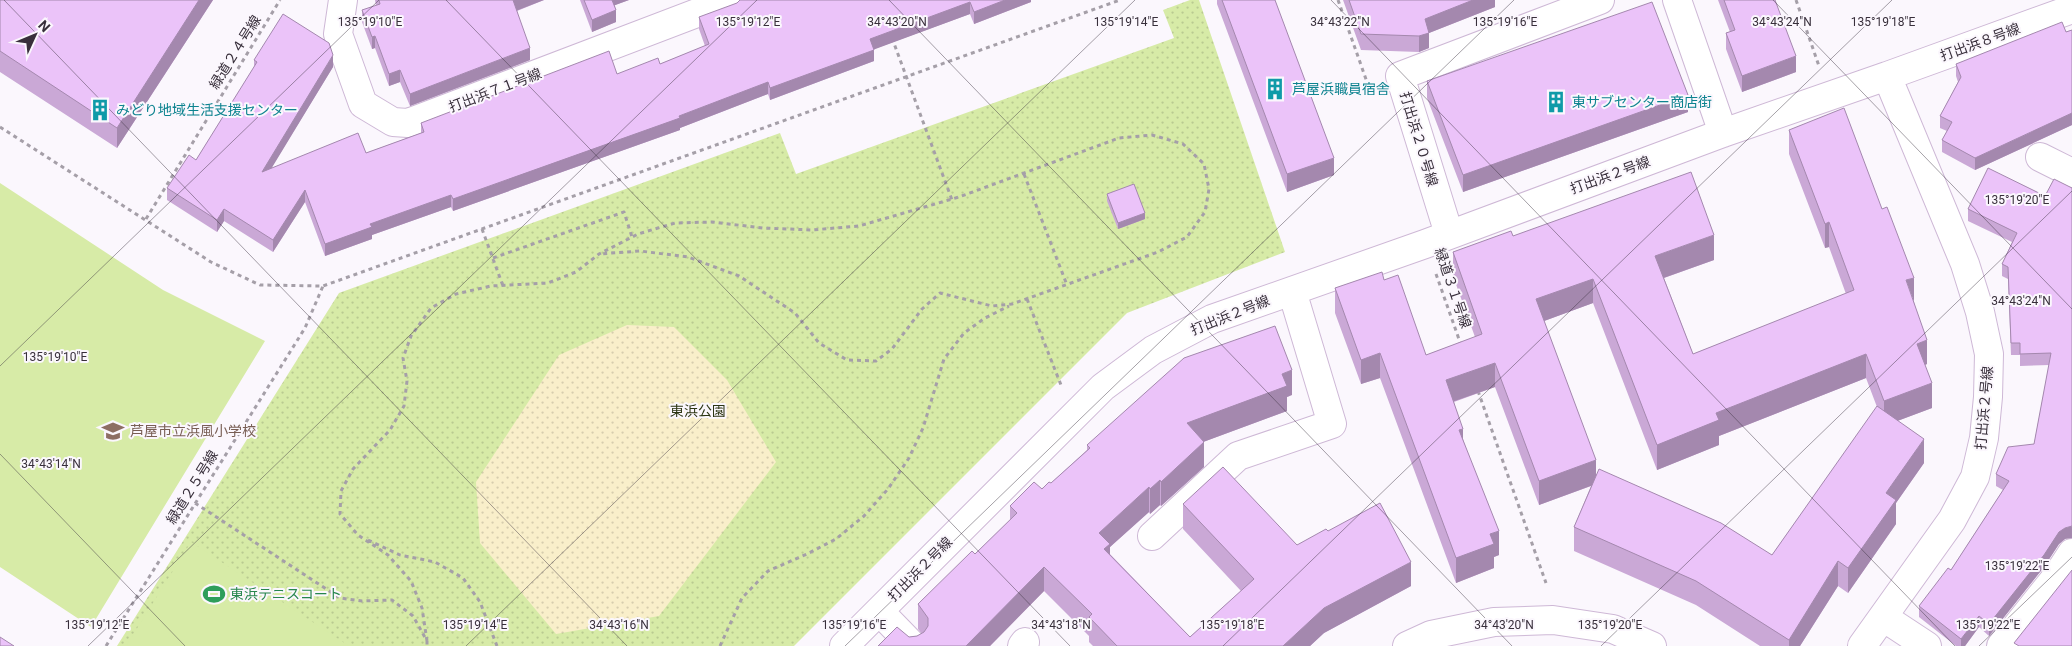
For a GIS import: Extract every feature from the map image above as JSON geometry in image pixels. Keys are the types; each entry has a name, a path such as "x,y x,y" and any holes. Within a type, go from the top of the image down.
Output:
{"street":[{"name":"打出浜７１号線","path":"343,0 338,34 363,104 393,122 408,123 731,0"},
{"name":"打出浜２０号線","path":"1437,239 1400,76 1600,0"},
{"path":"1677,0 1723,133"},
{"name":"打出浜８号線","path":"1887,76 2072,9"},
{"name":"打出浜２号線","path":"844,646 1103,387 1153,350 1212,320 1723,133 1887,76 1965,264 1980,312 1989,354 1988,397 1984,438 1975,477 1952,520 1862,646"},
{"path":"2040,157 2072,173"},
{"path":"1152,536 1238,456 1332,424 1292,291"},
{"path":"2001,646 2057,576 2072,553"},
{"path":"879,611 913,646"},
{"path":"1883,617 1927,646"},
{"path":"1407,646 1431,635 1494,622 1553,620 1613,629 1652,646"}],"path":[{"name":"緑道２４号線","path":"146,219 280,0"},
{"path":"0,127 146,219 210,262 260,285 324,286 1120,0"},
{"path":"1338,0 1368,84"},
{"path":"1796,0 1829,96"},
{"path":"891,34 952,200"},
{"path":"427,646 422,608 411,581 388,555 358,535 340,514 341,491 353,469 390,430 404,406 407,381 403,358 411,336 431,308 456,294 491,286 548,283 576,272 599,254 632,237 675,223 703,222 763,228 812,230 859,226 952,200 1119,138 1152,135 1183,144 1204,164 1209,190 1205,212 1187,236 1158,252 1012,304 985,318 964,332 944,359 923,428 909,458 888,489 864,516 836,539 768,571 742,598 720,646"},
{"path":"1024,174 1067,285"},
{"path":"493,258 624,212 632,237"},
{"path":"482,229 503,286"},
{"name":"緑道３１号線","path":"1437,239 1464,354"},
{"path":"599,254 640,251 688,257 739,276 795,313 820,344 847,360 876,361 892,349 922,309 940,293 992,306 1012,304"},
{"name":"緑道２５号線","path":"106,646 305,328 324,286"},
{"path":"1028,299 1074,416"},
{"path":"1477,390 1546,583"},
{"path":"195,503 340,598 362,601 392,600 413,616 427,641"},
{"path":"358,535 400,555 435,562 463,578 480,602 497,646"}],"green space":[{"name":"東浜公園","path":"1190,0 1199,0 1285,252 1127,313 794,646 117,646 339,293 780,133 796,174 1174,38 1163,10"},
{"name":"芦屋市立浜風小学校","path":"0,183 163,290 265,341 91,627 0,567"},
{"name":"東浜テニスコート","path":"191,542 349,646 126,646"}],"sand":[{"path":"627,325 674,327 727,380 776,462 659,616 556,634 480,543 476,482 559,355"}],"building":[{"name":"みどり地域生活支援センター","path":"0,0 199,0 117,128 0,51"},
{"path":"379,0 513,0 530,48 410,94 400,70 389,74 375,36 372,37 362,10 380,4"},
{"path":"584,0 612,0 616,10 592,20"},
{"path":"740,0 1005,0 974,12 970,2 870,39 874,50 770,88 768,82 679,116 680,118 453,199 451,195 370,224 372,227 325,244 305,190 273,240 224,209 217,220 167,188 189,155 196,160 257,62 254,60 283,14 329,43 333,55 262,172 358,133 366,153 424,132 421,123 609,51 617,74 658,58 660,64 709,44 699,17 737,3"},
{"name":"芦屋浜職員宿舎","path":"1222,0 1275,0 1334,158 1287,174"},
{"path":"1349,0 1473,0 1425,19 1429,33 1419,36 1361,34"},
{"path":"1724,0 1775,0 1796,56 1742,76 1726,33 1735,30"},
{"name":"東サブセンター商店街","path":"1652,2 1688,95 1463,175 1427,81"},
{"path":"2062,22 2066,32 2072,30 2072,113 1975,158 1942,140 1952,122 1940,116 1961,77 1956,64"},
{"path":"1844,108 1882,209 1887,207 1914,278 1906,280 1927,340 1917,344 1932,383 1884,401 1866,354 1716,413 1719,420 1657,445 1593,279 1536,299 1596,460 1539,481 1495,363 1446,380 1463,429 1459,430 1499,531 1490,534 1494,544 1456,558 1380,353 1361,360 1335,288 1382,272 1384,280 1398,275 1426,355 1482,334 1453,252 1511,231 1513,236 1691,172 1714,235 1655,256 1693,354 1854,290 1829,222 1825,224 1789,130"},
{"path":"1988,168 2045,196 2054,179 2072,188 2072,526 2059,532 2044,555 1989,624 1979,616 1961,639 1919,606 1948,568 1951,570 2009,481 1996,474 2008,447 2034,444 2051,353 2020,354 2020,343 2011,343 2008,267 2002,264 2017,233 1968,209"},
{"path":"1134,184 1145,213 1118,223 1107,194"},
{"path":"1275,326 1292,370 1282,374 1287,386 1187,423 1204,442 1161,482 1160,480 1150,489 1149,487 1099,533 1110,544 1104,549 1190,637 1254,579 1183,504 1223,467 1297,545 1326,529 1328,531 1380,503 1411,562 1324,608 1283,646 1117,646 1089,617 1092,614 1044,567 966,646 878,646 897,627 909,637 917,636 924,632 928,626 928,618 918,604 972,551 975,554 1017,513 1010,506 1034,482 1042,489 1049,482 1051,483 1090,448 1087,445 1184,358"},
{"path":"1877,406 1924,439 1886,493 1896,500 1848,568 1838,561 1789,640 1696,581 1574,527 1599,469 1721,523 1772,555"},
{"path":"2072,570 2072,646 2019,646 2014,643"},
{"path":"0,637 14,646 0,646"}],"place":[{"name":"芦屋浜職員宿舎","path":"1275,89"},
{"name":"東サブセンター商店街","path":"1556,102"},
{"name":"みどり地域生活支援センター","path":"100,110"},
{"name":"芦屋市立浜風小学校","path":"113,431"},
{"name":"東浜テニスコート","path":"214,594"}]}
